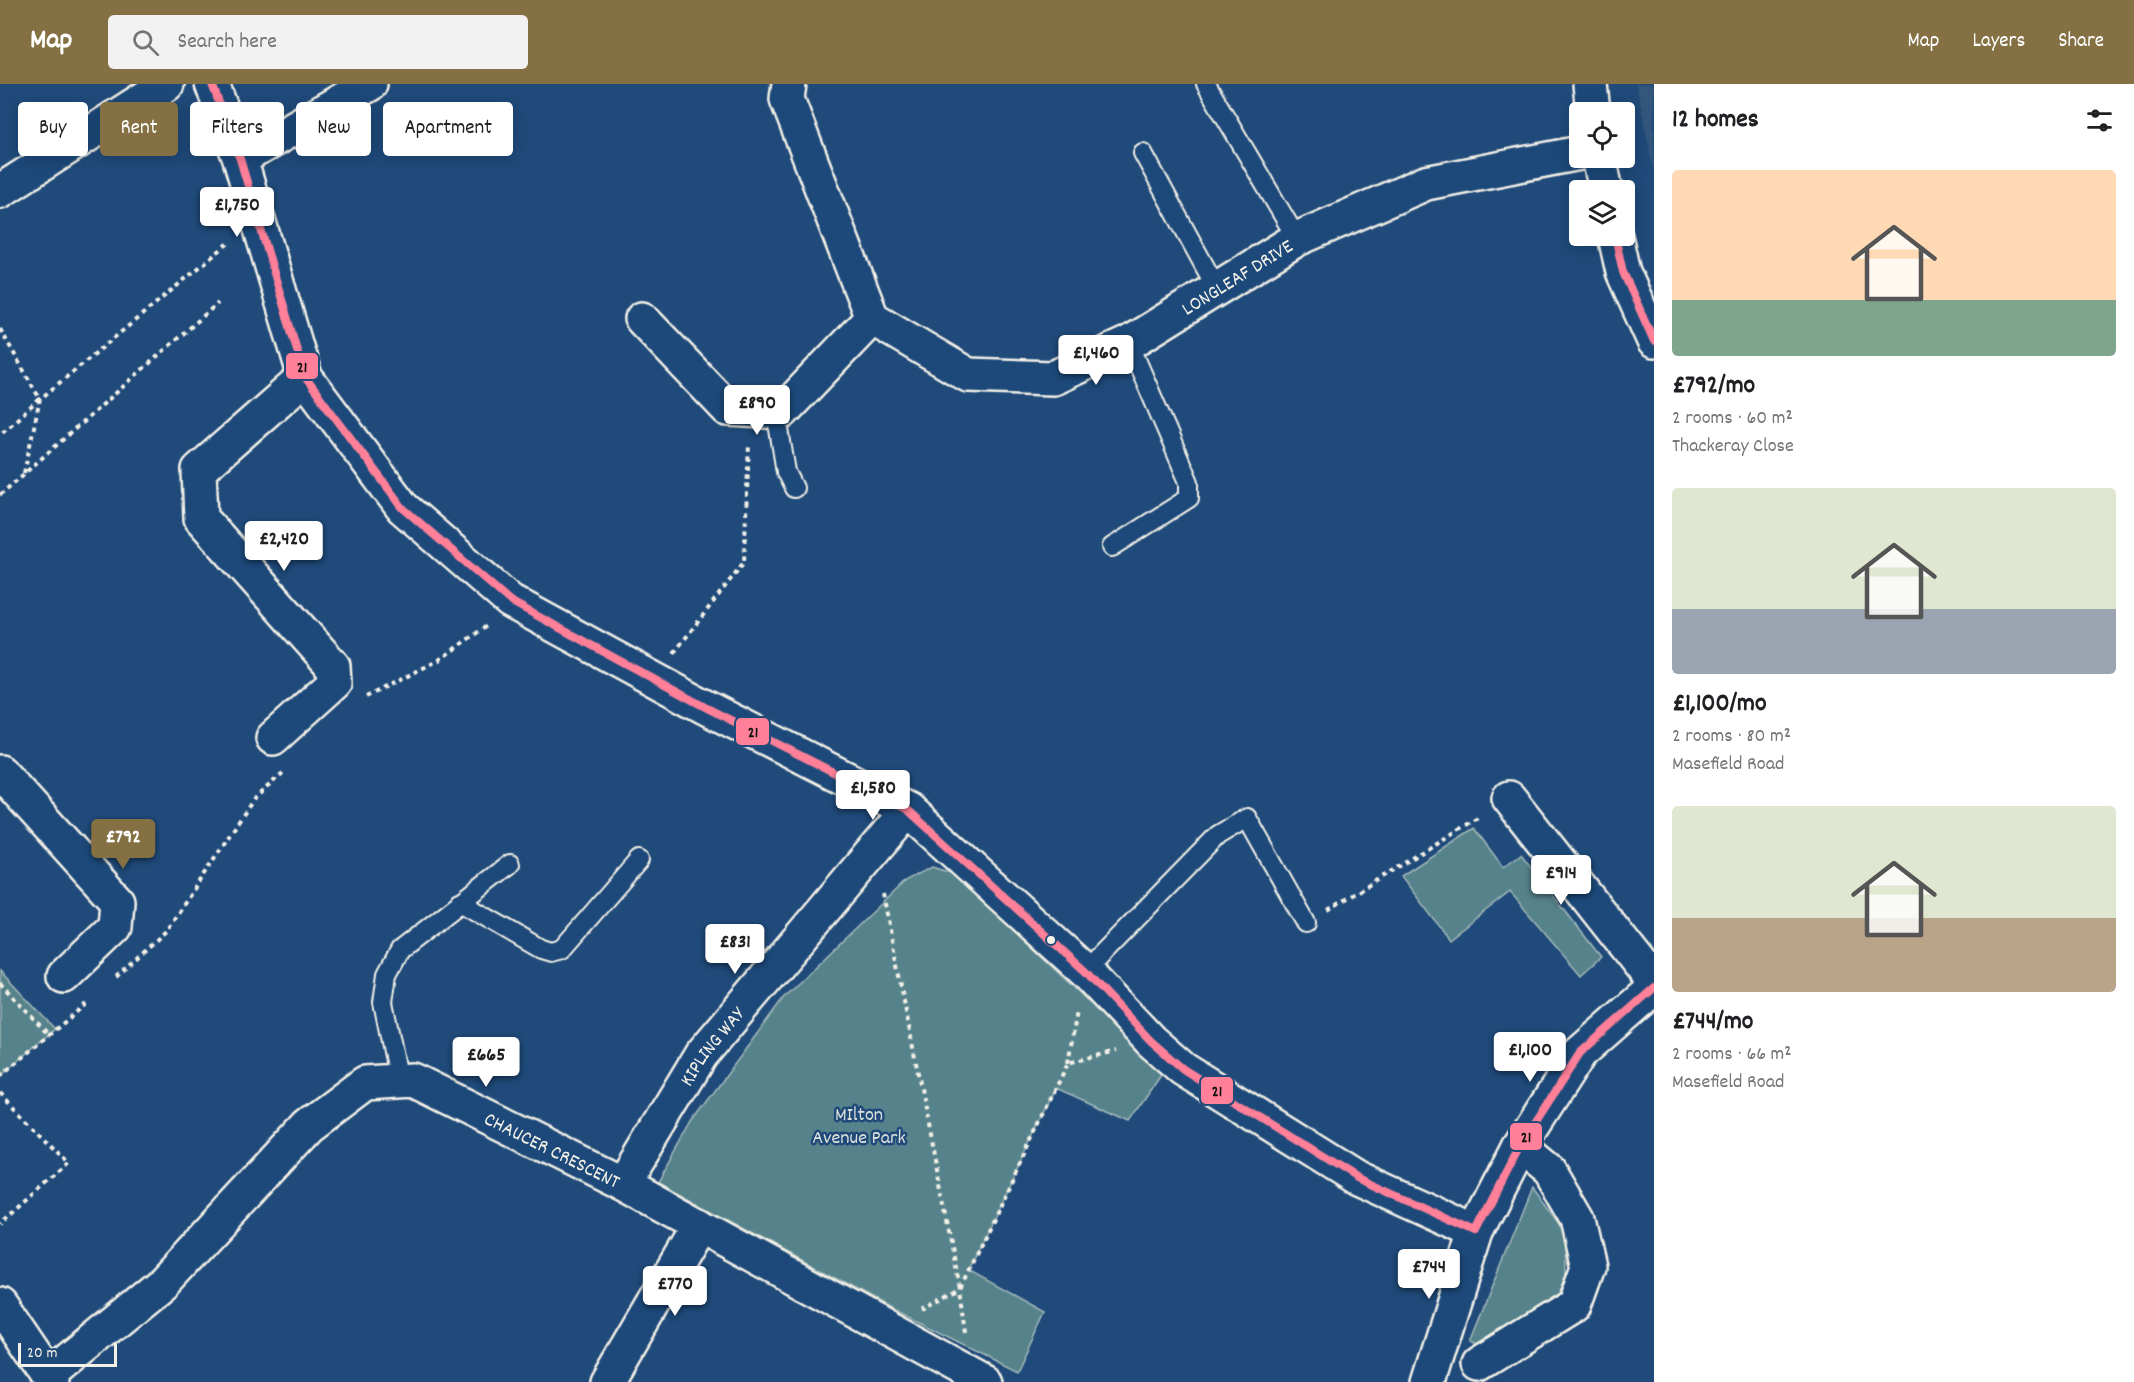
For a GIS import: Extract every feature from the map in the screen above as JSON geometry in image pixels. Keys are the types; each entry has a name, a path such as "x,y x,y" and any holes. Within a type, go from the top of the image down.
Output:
{"street":[{"path":"0,191 167,84"},
{"path":"212,84 240,159 305,377 403,508 510,601 654,679 908,810 1085,971 1151,1041 1183,1069 1357,1178 1476,1232"},
{"path":"240,159 370,84"},
{"path":"642,319 687,347 728,409 782,411 872,318 787,99 789,84"},
{"path":"1590,84 1592,102"},
{"name":"LONGLEAF DRIVE","path":"872,318 968,375 1053,378 1129,343 1297,239 1426,183 1569,155"},
{"path":"1617,246 1623,272 1654,341"},
{"path":"273,738 333,683 333,666 201,518 199,470 305,377"},
{"path":"0,772 117,901 115,927 64,976"},
{"path":"1509,798 1654,982"},
{"name":"KIPLING WAY","path":"623,1184 701,1055 908,810"},
{"path":"1429,1382 1476,1232 1520,1146 1580,1053 1654,987"},
{"name":"CHAUCER CRESCENT","path":"50,1379 163,1282 309,1125 365,1083 413,1080 623,1184 978,1378"},
{"path":"1441,1347 1485,1373 1574,1305 1587,1266 1576,1218 1549,1170 1520,1146"},
{"path":"607,1382 699,1225"},
{"path":"0,1305 50,1379"}],"lane":[{"path":"1206,84 1297,239"},
{"path":"1143,153 1217,289"},
{"path":"1112,547 1189,498 1189,482 1129,343"},
{"path":"763,411 794,488"},
{"path":"1085,971 1218,835 1247,818 1306,923"},
{"path":"460,902 504,925 541,950 551,952 562,949 639,860"},
{"path":"399,1081 383,1002 387,974 400,950 510,864"}],"path":[{"path":"0,434 258,219"},
{"path":"0,495 218,303"},
{"path":"0,329 40,399 24,473"},
{"path":"654,679 744,562 763,411"},
{"path":"361,701 370,693 439,660 499,618 510,601"},
{"path":"113,979 165,931 253,800 286,770"},
{"path":"1306,923 1454,834 1509,798"},
{"path":"874,851 978,1378"},
{"path":"960,1288 1068,1063 1085,971"},
{"path":"0,983 49,1035"},
{"path":"0,1076 87,1003"},
{"path":"1068,1063 1151,1041"},
{"path":"0,1093 69,1163 0,1224"}],"shaded area":[{"path":"1636,84 1654,84 1654,172"}],"green space":[{"path":"1474,828 1503,867 1521,854 1601,957 1581,975 1510,892 1449,939 1401,876"},
{"name":"MIlton Avenue Park","path":"932,867 954,874 1163,1072 1130,1121 1056,1088 968,1270 1045,1312 1017,1371 890,1308 658,1182 692,1122 784,997 906,880"},
{"path":"0,971 55,1029 0,1076"},
{"path":"1532,1187 1565,1232 1566,1273 1556,1299 1485,1347 1470,1341"}],"transit line":[{"name":"21","path":"212,84 240,159 305,377 403,508 510,601 705,707 908,810 1085,971 1151,1041 1183,1069 1357,1178 1476,1232"},
{"name":"21","path":"1617,246 1623,272 1654,341"},
{"name":"21","path":"1476,1232 1520,1146 1580,1053 1654,988"}]}
